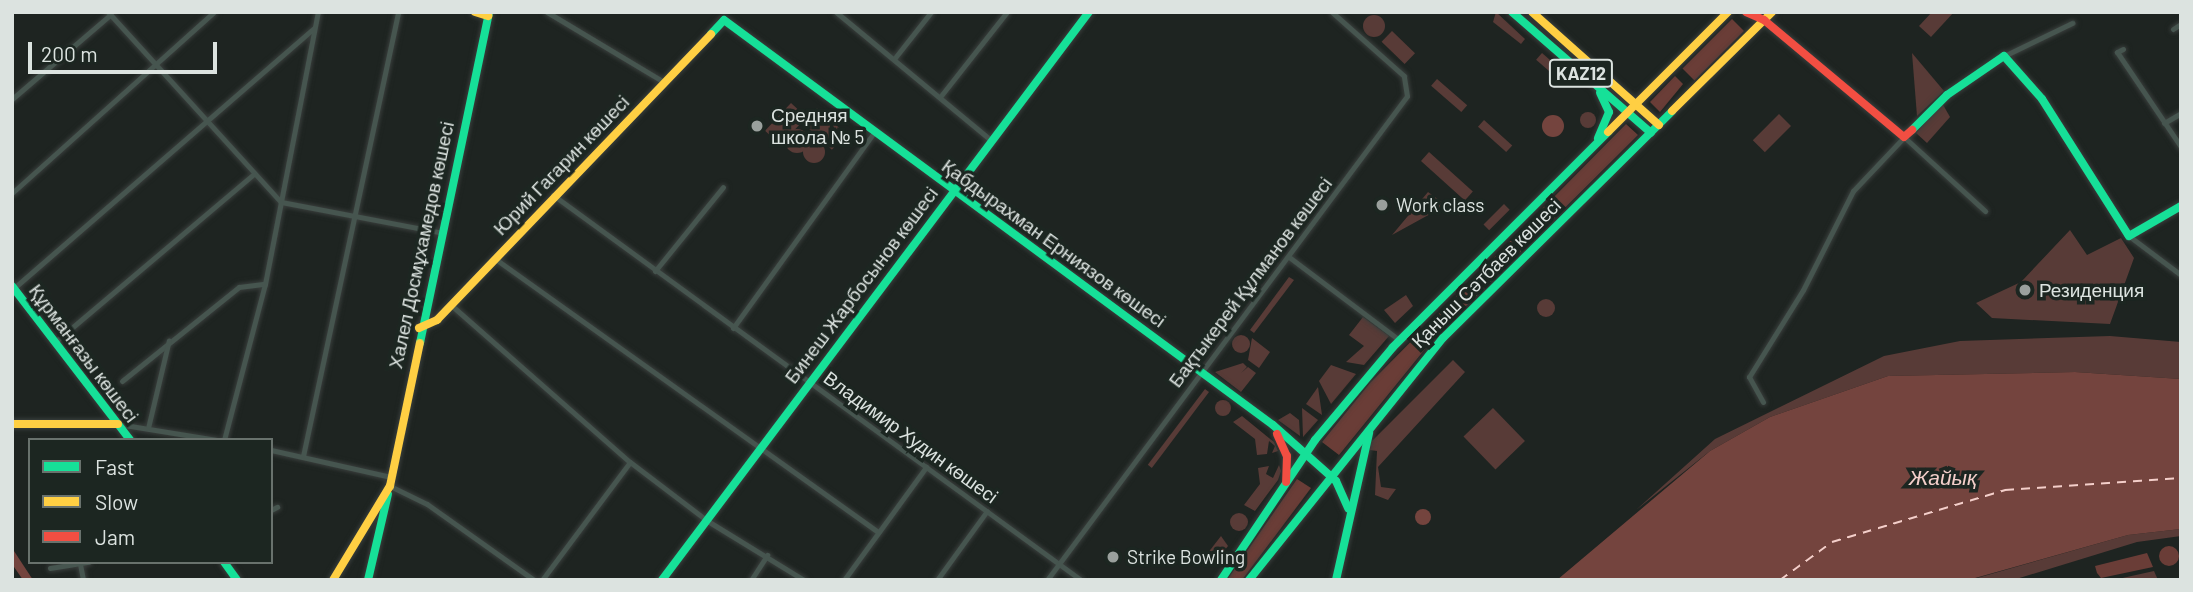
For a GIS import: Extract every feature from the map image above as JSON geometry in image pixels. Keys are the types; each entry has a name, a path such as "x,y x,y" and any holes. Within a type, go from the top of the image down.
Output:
{"street":[{"path":"12,193 214,12"},
{"path":"225,438 264,284 318,12"},
{"path":"303,456 398,12"},
{"path":"475,12 488,14"},
{"path":"547,12 664,82"},
{"path":"836,12 844,15 992,141"},
{"path":"894,59 931,12"},
{"path":"940,97 1007,12"},
{"name":"Бинеш Жарбосынов көшесі","path":"662,580 808,382 1089,12"},
{"name":"Бақтыкерей Құлманов көшесі","path":"1047,580 1407,96 1404,76 1332,12"},
{"name":"KAZ12","path":"1513,12 1651,134"},
{"name":"KAZ12","path":"1532,12 1659,125"},
{"name":"Қаныш Сәтбаев көшесі","path":"1221,580 1304,456 1399,341 1728,12"},
{"path":"1746,12 1764,16 1985,211"},
{"name":"Қаныш Сәтбаев көшесі","path":"1249,580 1328,474 1443,338 1651,134 1764,16 1772,12"},
{"path":"12,99 110,13 281,202 439,232"},
{"name":"Халел Досмұхамедов көшесі","path":"368,580 439,232 488,14"},
{"name":"Юрий Гагарин көшесі","path":"419,328 451,305 553,195 724,20"},
{"name":"Қабдырахман Ерниязов көшесі","path":"724,20 1203,371 1272,425 1304,456 1328,474 1348,508"},
{"path":"1763,402 1749,377 1797,301 1853,191 1947,95 2004,56 2072,23"},
{"path":"2173,29 2181,24"},
{"path":"13,287 315,28"},
{"path":"2123,49 2116,52 2181,147"},
{"path":"2004,56 2042,99 2129,236 2181,275"},
{"path":"1594,146 1609,113 1596,86"},
{"path":"2164,123 2181,113"},
{"path":"733,328 874,131"},
{"path":"55,342 254,174"},
{"path":"655,271 723,187"},
{"name":"Владимир Худин көшесі","path":"553,195 1081,580"},
{"path":"2129,236 2181,206"},
{"path":"1289,257 1399,341"},
{"path":"494,258 878,532"},
{"path":"122,381 169,340 239,287 264,284"},
{"name":"Құрманғазы көшесі","path":"13,287 128,438"},
{"path":"451,305 630,462 706,520 804,580"},
{"path":"148,428 169,340"},
{"path":"1336,580 1348,508 1378,412"},
{"path":"12,424 118,424 206,438"},
{"path":"1272,425 1287,456 1285,486"},
{"path":"273,450 303,456 390,482 534,580"},
{"path":"542,580 630,462"},
{"path":"844,580 926,467"},
{"name":"Халел Досмұхамедов көшесі","path":"333,580 390,482"},
{"path":"937,580 987,511"},
{"path":"751,580 767,555"},
{"path":"50,568 80,564 83,580"},
{"path":"225,564 237,580"}],"shaded area":[{"path":"1496,12 1525,39 1521,44 1493,22"},
{"path":"1932,12 1954,12 1931,37 1919,26"},
{"path":"1374,15 1382,18 1385,26 1382,34 1374,37 1366,34 1363,26 1366,18"},
{"path":"1732,19 1744,31 1695,81 1683,68"},
{"path":"1392,31 1415,53 1405,64 1382,42"},
{"path":"1542,53 1572,79 1566,86 1536,60"},
{"path":"1912,53 1944,91 1917,116"},
{"path":"1675,76 1683,84 1660,112 1650,102"},
{"path":"1437,79 1467,105 1461,112 1431,86"},
{"path":"791,103 806,117 780,145 765,131"},
{"path":"1942,103 1950,117 1927,143 1916,133"},
{"path":"817,108 846,134 832,150 803,124"},
{"path":"1588,112 1596,120 1588,128 1580,120"},
{"path":"1779,114 1791,126 1765,152 1753,140"},
{"path":"1484,120 1512,145 1506,152 1478,127"},
{"path":"1626,124 1638,135 1434,338 1339,455 1322,442 1370,383"},
{"path":"797,129 808,136 809,141 802,152 797,153 786,146 785,141 792,130"},
{"path":"814,141 822,144 825,152 822,160 814,163 806,160 803,152 806,144"},
{"path":"1429,152 1473,191 1465,200 1421,161"},
{"path":"1428,192 1461,216 1443,207 1392,235"},
{"path":"1504,204 1510,210 1489,230 1483,225"},
{"path":"2070,230 2087,255 2121,238 2134,258 2110,324 1992,318 1976,303 2021,282"},
{"path":"1289,277 1294,280 1254,333 1250,330"},
{"path":"1406,295 1413,306 1395,323 1384,310"},
{"path":"1546,299 1552,302 1555,308 1552,314 1546,317 1540,314 1537,308 1540,302"},
{"path":"1363,317 1389,336 1364,365 1346,362 1364,346 1349,335"},
{"path":"1241,335 1247,338 1250,344 1247,350 1241,353 1235,350 1232,344 1235,338"},
{"path":"2110,336 2181,342 2181,379 2075,372 1888,376 1770,417 1710,451 1636,510 1715,439 1884,356 1960,341"},
{"path":"1252,338 1270,352 1259,368 1248,360"},
{"path":"1453,360 1465,372 1378,467 1381,487 1396,489 1388,500 1375,495 1377,451 1370,450 1371,442"},
{"path":"1243,363 1247,367 1241,373 1248,367 1256,373 1241,392 1215,372"},
{"path":"1331,365 1356,374 1331,404 1319,381"},
{"path":"1318,387 1322,415 1306,404"},
{"path":"1205,389 1209,392 1152,468 1148,465"},
{"path":"1223,400 1229,402 1229,414 1223,416 1217,414 1215,408 1217,402"},
{"path":"1302,408 1318,420 1303,437"},
{"path":"1493,408 1525,441 1495,470 1464,436"},
{"path":"1290,413 1299,420 1300,436 1278,420"},
{"path":"1242,416 1274,442 1278,451 1272,453 1275,446 1269,441 1267,454 1257,455 1255,439 1233,422"},
{"path":"1279,465 1281,471 1278,480 1255,511 1244,505 1260,484 1258,468 1269,466 1266,474 1273,478"},
{"path":"1297,479 1311,488 1242,580 1227,580"},
{"path":"1239,513 1245,516 1248,522 1245,528 1239,531 1233,528 1230,522 1233,516"},
{"path":"2181,529 2181,536 2137,542 2013,580 1970,580 2128,535"},
{"path":"1221,536 1228,546 1213,565 1204,558"},
{"path":"2169,546 2176,549 2179,556 2176,563 2169,566 2162,563 2159,556 2162,549"},
{"path":"2147,553 2153,567 2101,578 2097,573 2095,566"},
{"path":"2154,571 2158,580 2118,579"}],"water":[{"path":"1553,115 1561,118 1564,126 1561,134 1553,137 1545,134 1542,126 1545,118"},
{"name":"Жайық","path":"2075,372 2181,379 2181,529 2128,535 1968,580 1557,580 1710,451 1770,417 1888,376"},
{"path":"1423,509 1429,511 1429,523 1423,525 1417,523 1415,517 1417,511"},
{"path":"12,548 33,580 23,580 12,564"}],"ferry route":[{"path":"1780,580 1832,542 2005,490 2181,478"}],"traffic: fast":[{"path":"420,343 489,12"},
{"path":"662,580 1089,12"},
{"path":"1512,12 1651,133"},
{"path":"711,34 724,20 1273,425 1336,481 1348,508"},
{"path":"1912,130 1947,95 2004,56 2042,99 2129,236 2181,206"},
{"path":"1598,138 1609,112 1600,93"},
{"path":"1249,580 1443,338 1672,111"},
{"path":"1221,580 1315,440 1393,347 1608,132"},
{"path":"12,286 128,438"},
{"path":"1336,580 1369,433"},
{"path":"368,580 388,494"},
{"path":"225,564 237,580"}],"traffic: slow":[{"path":"475,12 488,16"},
{"path":"1532,12 1659,125"},
{"path":"1608,132 1728,12"},
{"path":"1672,111 1772,12"},
{"path":"419,328 437,320 711,34"},
{"path":"333,580 390,486 420,343"},
{"path":"12,424 118,424"}],"traffic: jam":[{"path":"1746,12 1764,20"},
{"path":"1764,20 1904,137 1912,130"},
{"path":"1277,434 1287,456 1286,482"}],"place":[{"name":"Средняя школа № 5","path":"757,126"},
{"name":"Work class","path":"1382,205"},
{"name":"Резиденция","path":"2025,290"},
{"name":"Strike Bowling","path":"1113,557"}]}
